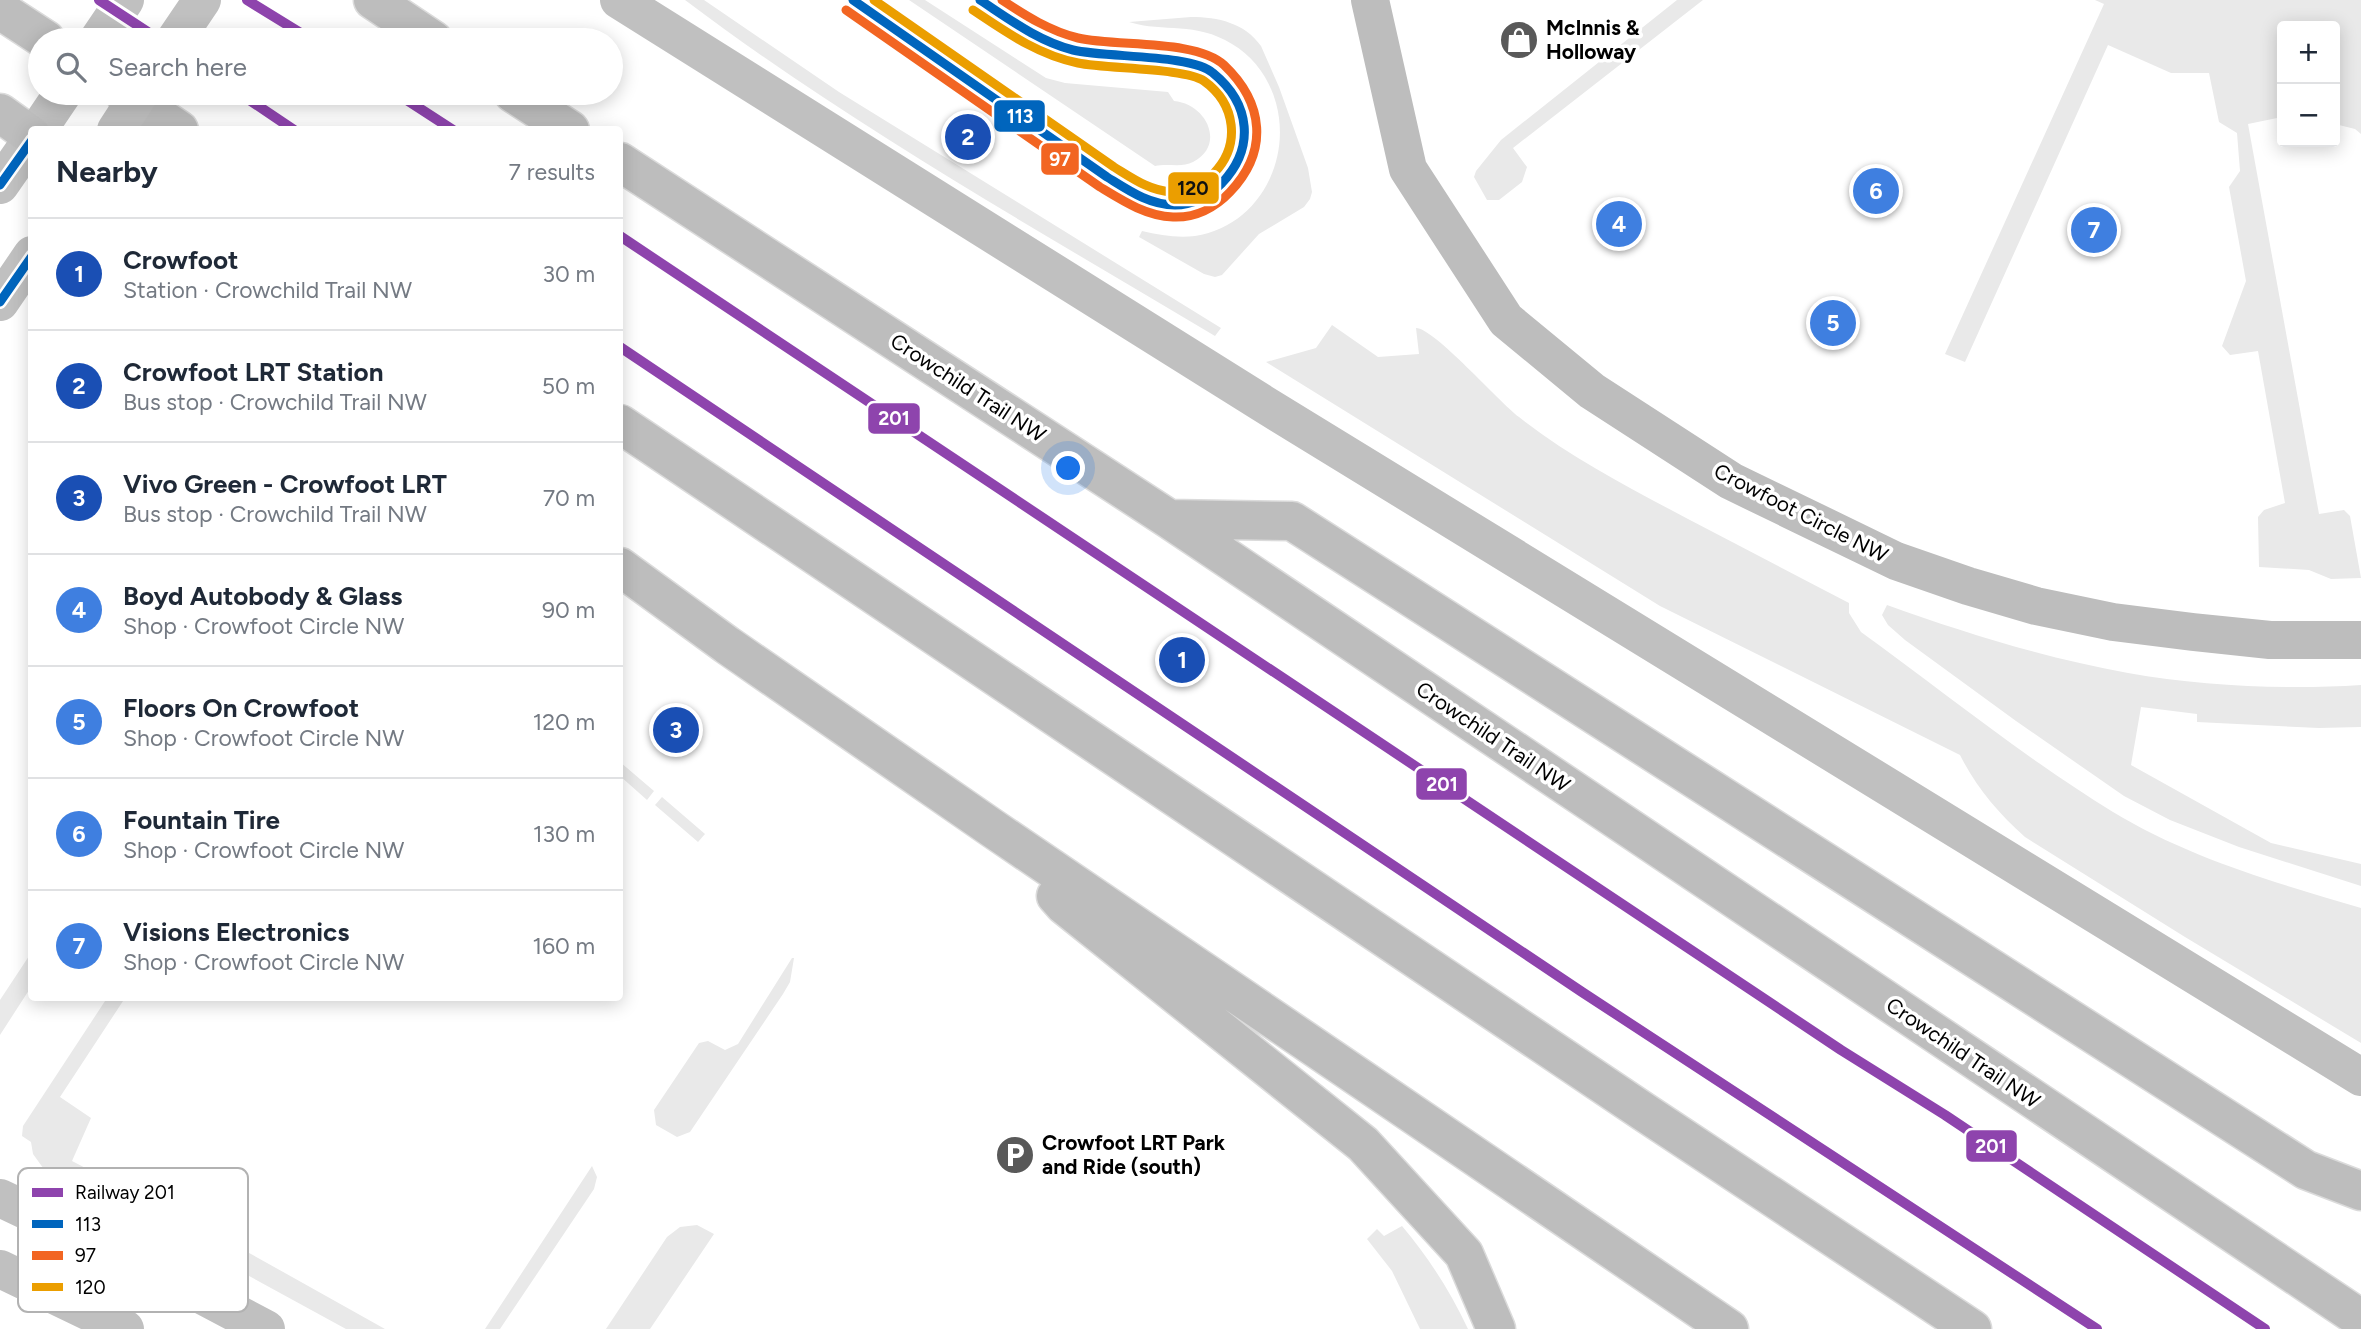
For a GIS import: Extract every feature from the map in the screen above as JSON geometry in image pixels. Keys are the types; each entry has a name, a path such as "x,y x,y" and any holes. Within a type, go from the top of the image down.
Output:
{"main road":[{"path":"373,0 415,28"},
{"name":"Crowfoot Circle NW","path":"1370,0 1408,169 1506,320 1592,391 1731,481 1896,561 2036,606 2113,622 2193,632 2270,640 2361,640"},
{"path":"0,10 28,28"},
{"path":"142,105 173,126"},
{"path":"531,105 563,126"},
{"path":"0,113 28,134"},
{"name":"Crowchild Trail NW","path":"623,164 1169,519 2361,1319"},
{"path":"623,426 1632,1105 1972,1329"},
{"path":"1169,519 1292,521 2306,1170 2361,1191"},
{"path":"623,569 727,645 992,828 1729,1329"},
{"path":"992,828 1064,905 1363,1144 1464,1254 1496,1329"}],"street":[{"path":"106,28 125,0"},
{"path":"184,28 202,0"},
{"path":"619,0 1262,403 2361,1077"},
{"path":"41,126 54,105"},
{"path":"119,126 132,105"},
{"path":"0,185 28,143"},
{"path":"2,299 28,261"},
{"path":"0,1198 18,1207"},
{"path":"0,1269 18,1278"},
{"path":"90,1312 125,1329"},
{"path":"234,1312 266,1329"}],"shaded area":[{"path":"685,0 704,0 839,92 1221,328 1215,336 945,175 813,91"},
{"path":"909,0 925,0 1046,78 1065,83 1168,92 1174,101 1196,109 1203,117 1208,126 1209,146 1203,155 1189,164 1155,166"},
{"path":"1677,0 1703,0 1513,148 1527,167 1522,182 1499,200 1487,200 1474,177 1501,140"},
{"path":"2095,0 2361,0 2361,134 2355,129 2340,125 2340,21 2277,21 2277,118 2248,124 2319,514 2344,510 2350,516 2361,578 2331,579 2309,570 2259,567 2258,517 2264,510 2285,503 2258,351 2230,355 2222,346 2246,281 2229,187 2240,171 2237,133 2219,122 2209,73 2171,73 2108,45 1965,362 1945,354 2104,4"},
{"path":"1191,17 1230,23 1247,32 1261,46 1308,168 1312,192 1304,207 1259,234 1222,275 1215,277 1204,274 1139,237 1142,231 1168,236 1195,236 1217,230 1236,219 1253,205 1265,188 1279,147 1280,125 1269,85 1260,69 1240,49 1205,32 1129,22"},
{"path":"1332,325 1378,357 1419,354 1416,328 1425,331 1519,417 1559,446 1644,496 1849,603 1849,613 1861,632 2016,747 2113,812 2202,856 2265,879 2361,908 2361,1043 2025,837 1988,799 1960,755 1660,606 1266,362 1316,348"},
{"path":"1887,605 2006,644 2128,673 2244,686 2361,685 2361,727 2319,728 2197,722 2197,714 2141,707 2131,765 2271,843 2361,864 2361,886 2239,847 2170,820 2124,796 1905,640 1888,625 1882,615"},
{"path":"623,765 654,791 647,800 623,779"},
{"path":"662,797 705,834 698,842 655,805"},
{"path":"28,958 28,992 0,1035 0,1000"},
{"path":"792,958 790,982 783,994 690,1132 677,1137 656,1125 654,1110 699,1043 708,1041 725,1050 738,1044"},
{"path":"105,1001 123,1001 60,1097 91,1118 72,1161 85,1168 43,1168 33,1154 31,1142 22,1136 23,1126"},
{"path":"592,1166 597,1177 594,1189 500,1329 485,1329"},
{"path":"697,1225 714,1234 650,1329 606,1329 667,1237 680,1227"},
{"path":"1402,1226 1438,1275 1468,1329 1420,1329 1392,1271 1367,1239 1377,1229 1384,1236"},
{"path":"248,1252 385,1329 346,1329 248,1275"}],"rail line":[{"name":"201","path":"99,0 142,28"},
{"name":"201","path":"247,0 292,28"},
{"name":"201","path":"257,105 288,126"},
{"name":"201","path":"414,105 447,126"},
{"name":"201","path":"623,238 1841,1050 1945,1115 2265,1329"},
{"name":"201","path":"623,349 1582,992 2097,1329"}],"transit line":[{"name":"113","path":"853,0 1107,177 1139,196 1165,204 1188,203 1212,192 1233,169 1244,141 1244,126 1235,98 1213,73 1202,67 1168,59 1088,53 1060,46 1024,29 980,0"},
{"name":"120","path":"874,0 1114,167 1142,183 1164,191 1184,191 1205,181 1223,162 1231,138 1231,125 1223,101 1204,81 1164,71 1091,65 1063,59 1023,42 973,10"},
{"name":"97","path":"846,10 1100,187 1144,211 1173,217 1197,214 1224,198 1243,176 1256,144 1257,127 1247,95 1224,65 1211,57 1176,47 1078,38 1038,22 1002,0"},
{"name":"113","path":"0,185 28,146"},
{"name":"113","path":"0,302 28,262"}],"place":[{"name":"McInnis & Holloway","path":"1519,40"},
{"name":"Crowfoot LRT Station","path":"968,137"},
{"name":"Fountain Tire","path":"1876,191"},
{"name":"Boyd Autobody & Glass","path":"1619,224"},
{"name":"Visions Electronics","path":"2094,230"},
{"name":"Floors On Crowfoot","path":"1833,323"},
{"name":"Crowfoot","path":"1182,660"},
{"name":"Vivo Green - Crowfoot LRT","path":"676,730"},
{"name":"Crowfoot LRT Park and Ride (south)","path":"1015,1155"}]}
